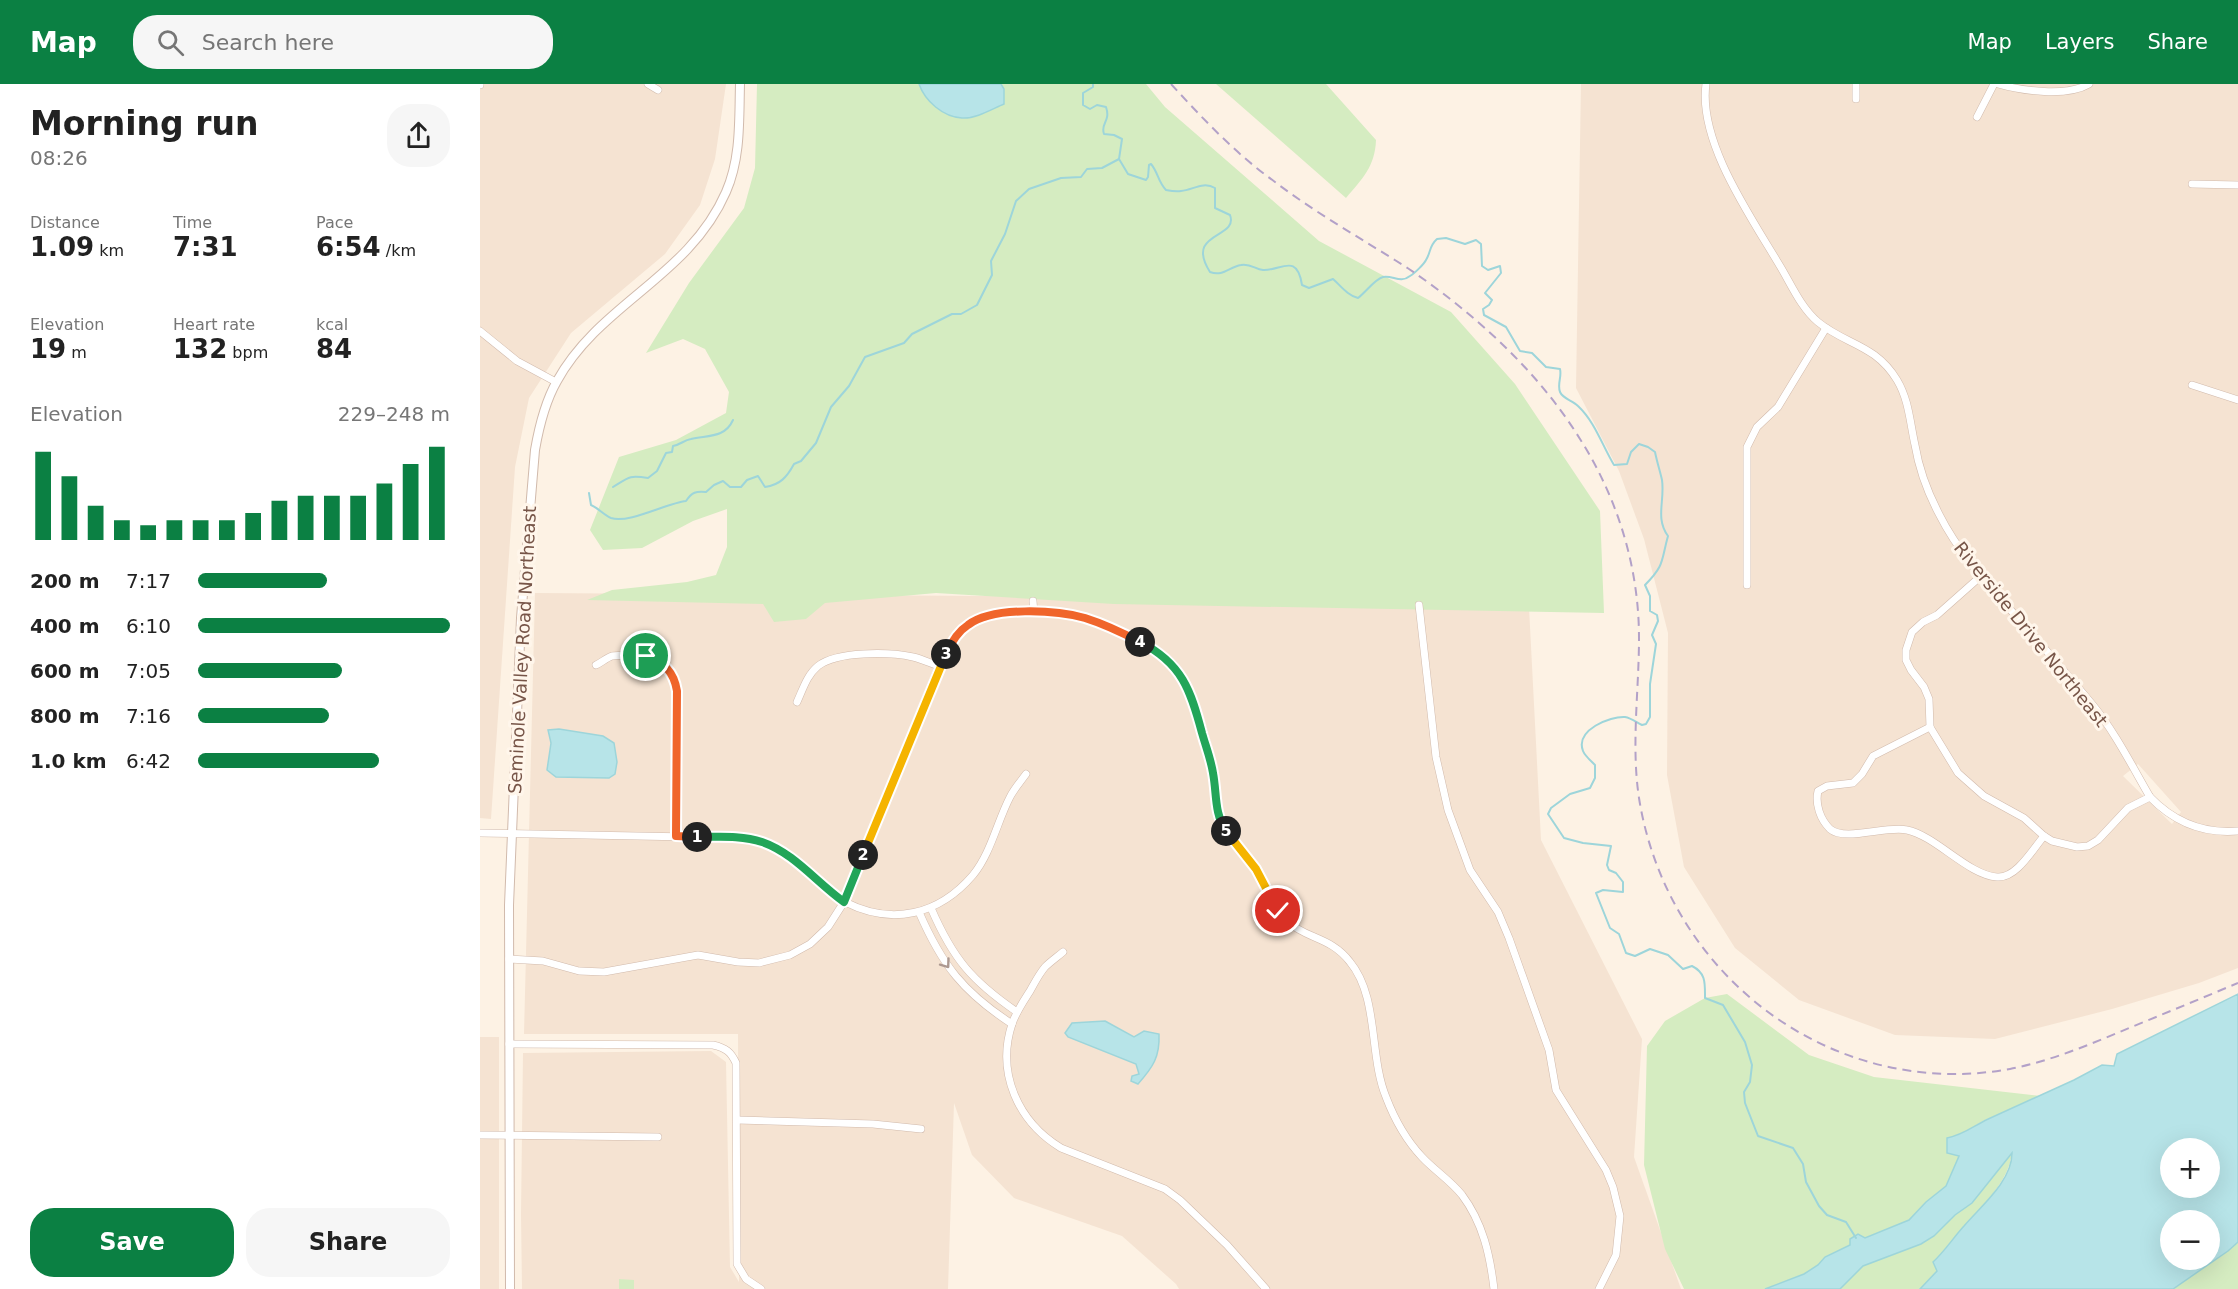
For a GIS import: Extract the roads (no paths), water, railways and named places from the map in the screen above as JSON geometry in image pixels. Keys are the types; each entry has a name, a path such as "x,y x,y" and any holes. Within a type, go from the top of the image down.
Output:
{"street":[{"path":"648,84 658,90"},
{"name":"Seminole Valley Road Northeast","path":"510,1289 511,834 521,618 535,450 540,423 556,382 577,351 598,327 682,257 705,231 727,191 735,162 739,136 740,84"},
{"name":"Riverside Drive Northeast","path":"1706,84 1705,108 1709,127 1728,176 1807,310 1826,328 1870,351 1886,365 1898,381 1905,398 1915,447 1929,492 1939,514 1981,576 2095,707 2150,797 2167,813 2190,825 2219,832 2238,831"},
{"path":"1856,84 1856,99"},
{"path":"1977,117 1996,84 2010,88 2070,91 2090,84"},
{"path":"2192,183 2238,185"},
{"path":"1747,585 1747,447 1757,427 1778,407 1826,328"},
{"path":"480,331 517,361 556,382"},
{"path":"2192,385 2238,400"},
{"path":"1981,576 1937,615 1923,622 1912,632 1908,641 1906,660 1929,699 1930,727 1958,773 1984,796 2024,818 2044,836 2061,844 2077,847 2088,846 2098,840 2128,808 2150,797"},
{"path":"1033,601 1034,613"},
{"path":"1419,605 1436,756 1448,810 1470,870 1498,912 1509,938 1549,1050 1556,1090 1606,1170 1613,1187 1620,1216 1616,1255 1599,1289"},
{"path":"509,959 543,961 579,971 604,972 698,956 759,963 790,955 810,944 828,927 844,902 939,666 954,638 968,624 984,616 1003,613 1058,613 1084,618 1121,632 1155,649 1172,663 1183,679 1192,695 1214,774 1220,822 1256,869 1278,911 1289,923 1341,951 1356,970 1366,995 1384,1094 1398,1125 1420,1156 1461,1194 1478,1221 1489,1251 1494,1289"},
{"path":"797,702 807,679 816,668 827,660 844,655 901,655 939,666"},
{"path":"596,665 613,656 646,656 658,660 669,669 675,679 677,691 676,836"},
{"path":"1930,727 1873,756 1862,774 1853,783 1827,786 1818,791 1816,801 1818,808 1831,830 1842,834 1890,829 1909,830 1981,873 1998,878 2014,872 2044,836"},
{"path":"480,833 676,836 741,838 760,841 792,858 844,902 885,915 919,912 950,898 975,873 986,854 1011,795 1026,774"},
{"path":"931,908 952,951 963,967 980,985 1017,1012"},
{"path":"919,912 940,957 954,975 988,1009 1012,1024"},
{"path":"1062,952 1044,968 1012,1024 1008,1039 1008,1076 1020,1109 1031,1125 1061,1148 1165,1189 1180,1200 1227,1245 1266,1289"},
{"path":"509,1044 713,1045 731,1053 736,1063 737,1264 746,1279 761,1289"},
{"path":"737,1120 873,1124 921,1129"},
{"path":"480,1135 658,1137"}],"water":[{"path":"919,84 1001,84 1004,89 1004,104 973,117 955,117 948,115 930,102"},
{"path":"559,729 603,736 614,743 617,762 615,774 609,778 556,777 547,770 551,743 548,730"},
{"path":"2238,994 2238,1242 2220,1257 2220,1210 2160,1210 2160,1270 2200,1270 2173,1289 1920,1289 1937,1271 1933,1262 2001,1183 2011,1163 2012,1153 1972,1203 1955,1215 1934,1236 1921,1244 1863,1266 1840,1289 1765,1289 1804,1274 1818,1265 1825,1257 1850,1245 1850,1239 1858,1234 1865,1238 1909,1220 1946,1186 1959,1156 1947,1153 1947,1138 1963,1133 2102,1065 2114,1066 2117,1054"},
{"path":"1105,1021 1134,1037 1144,1031 1159,1034 1154,1061 1138,1084 1131,1081 1132,1076 1139,1074 1136,1064 1068,1037 1065,1033 1072,1023"}],"waterway":[{"path":"1093,84 1093,87 1083,93 1083,105 1090,109 1097,105 1106,107 1104,134 1122,139 1119,159 1128,174 1146,180 1151,164 1166,190 1179,191 1206,185 1215,188 1215,208 1230,215 1231,223 1207,242 1203,249 1204,259 1210,272 1222,273 1244,265 1263,270 1292,266 1300,275 1302,285 1309,288 1333,279 1347,293 1358,298 1380,278 1403,279 1412,275 1425,262 1437,239 1446,238 1465,244 1476,240 1481,244 1482,266 1488,270 1500,266 1501,273 1485,293 1492,300 1483,309 1484,315 1506,327 1520,351 1532,353 1546,367 1560,369 1560,392 1584,412 1614,465 1627,464 1631,452 1639,444 1655,452 1663,488 1662,523 1668,536 1659,567 1645,585 1650,596 1650,611 1657,615 1658,621 1652,635 1656,644 1650,684 1650,717 1646,724 1642,725 1631,719 1619,717 1603,722 1589,731 1582,743 1583,751 1595,765 1595,778 1590,788 1570,794 1551,808 1548,814 1564,838 1611,846 1607,865 1609,870 1616,873 1623,882 1623,892 1603,890 1596,893 1610,928 1619,934 1626,953 1635,956 1650,949 1668,955 1683,969 1692,966 1700,972 1705,983 1705,998 1723,1005 1745,1042 1752,1065 1750,1082 1744,1092 1745,1103 1758,1136 1793,1148 1803,1164 1806,1182 1819,1206 1827,1215 1846,1222 1856,1238"},
{"path":"589,493 591,505 608,517 619,519 638,516 686,501 694,493 706,492 723,481 730,487 741,487 747,480 758,476 765,487 779,482 816,443 831,407 849,386 865,357 904,343 912,334 952,314 961,314 977,305 992,275 991,261 1005,234 1016,201 1029,189 1061,178 1081,177 1087,169 1102,168 1119,159"},
{"path":"613,487 629,478 648,478 657,471 666,453 672,452 673,446 721,433 730,426 733,420"}],"railway":[{"path":"1171,84 1220,136 1261,171 1307,205 1409,269 1458,305 1504,345 1525,367 1545,390 1580,439 1615,510 1624,535 1635,586 1639,638 1635,738 1637,778 1639,798 1656,862 1684,920 1721,970 1768,1012 1821,1044 1880,1065 1944,1074 2010,1069 2056,1057 2238,983"}]}
